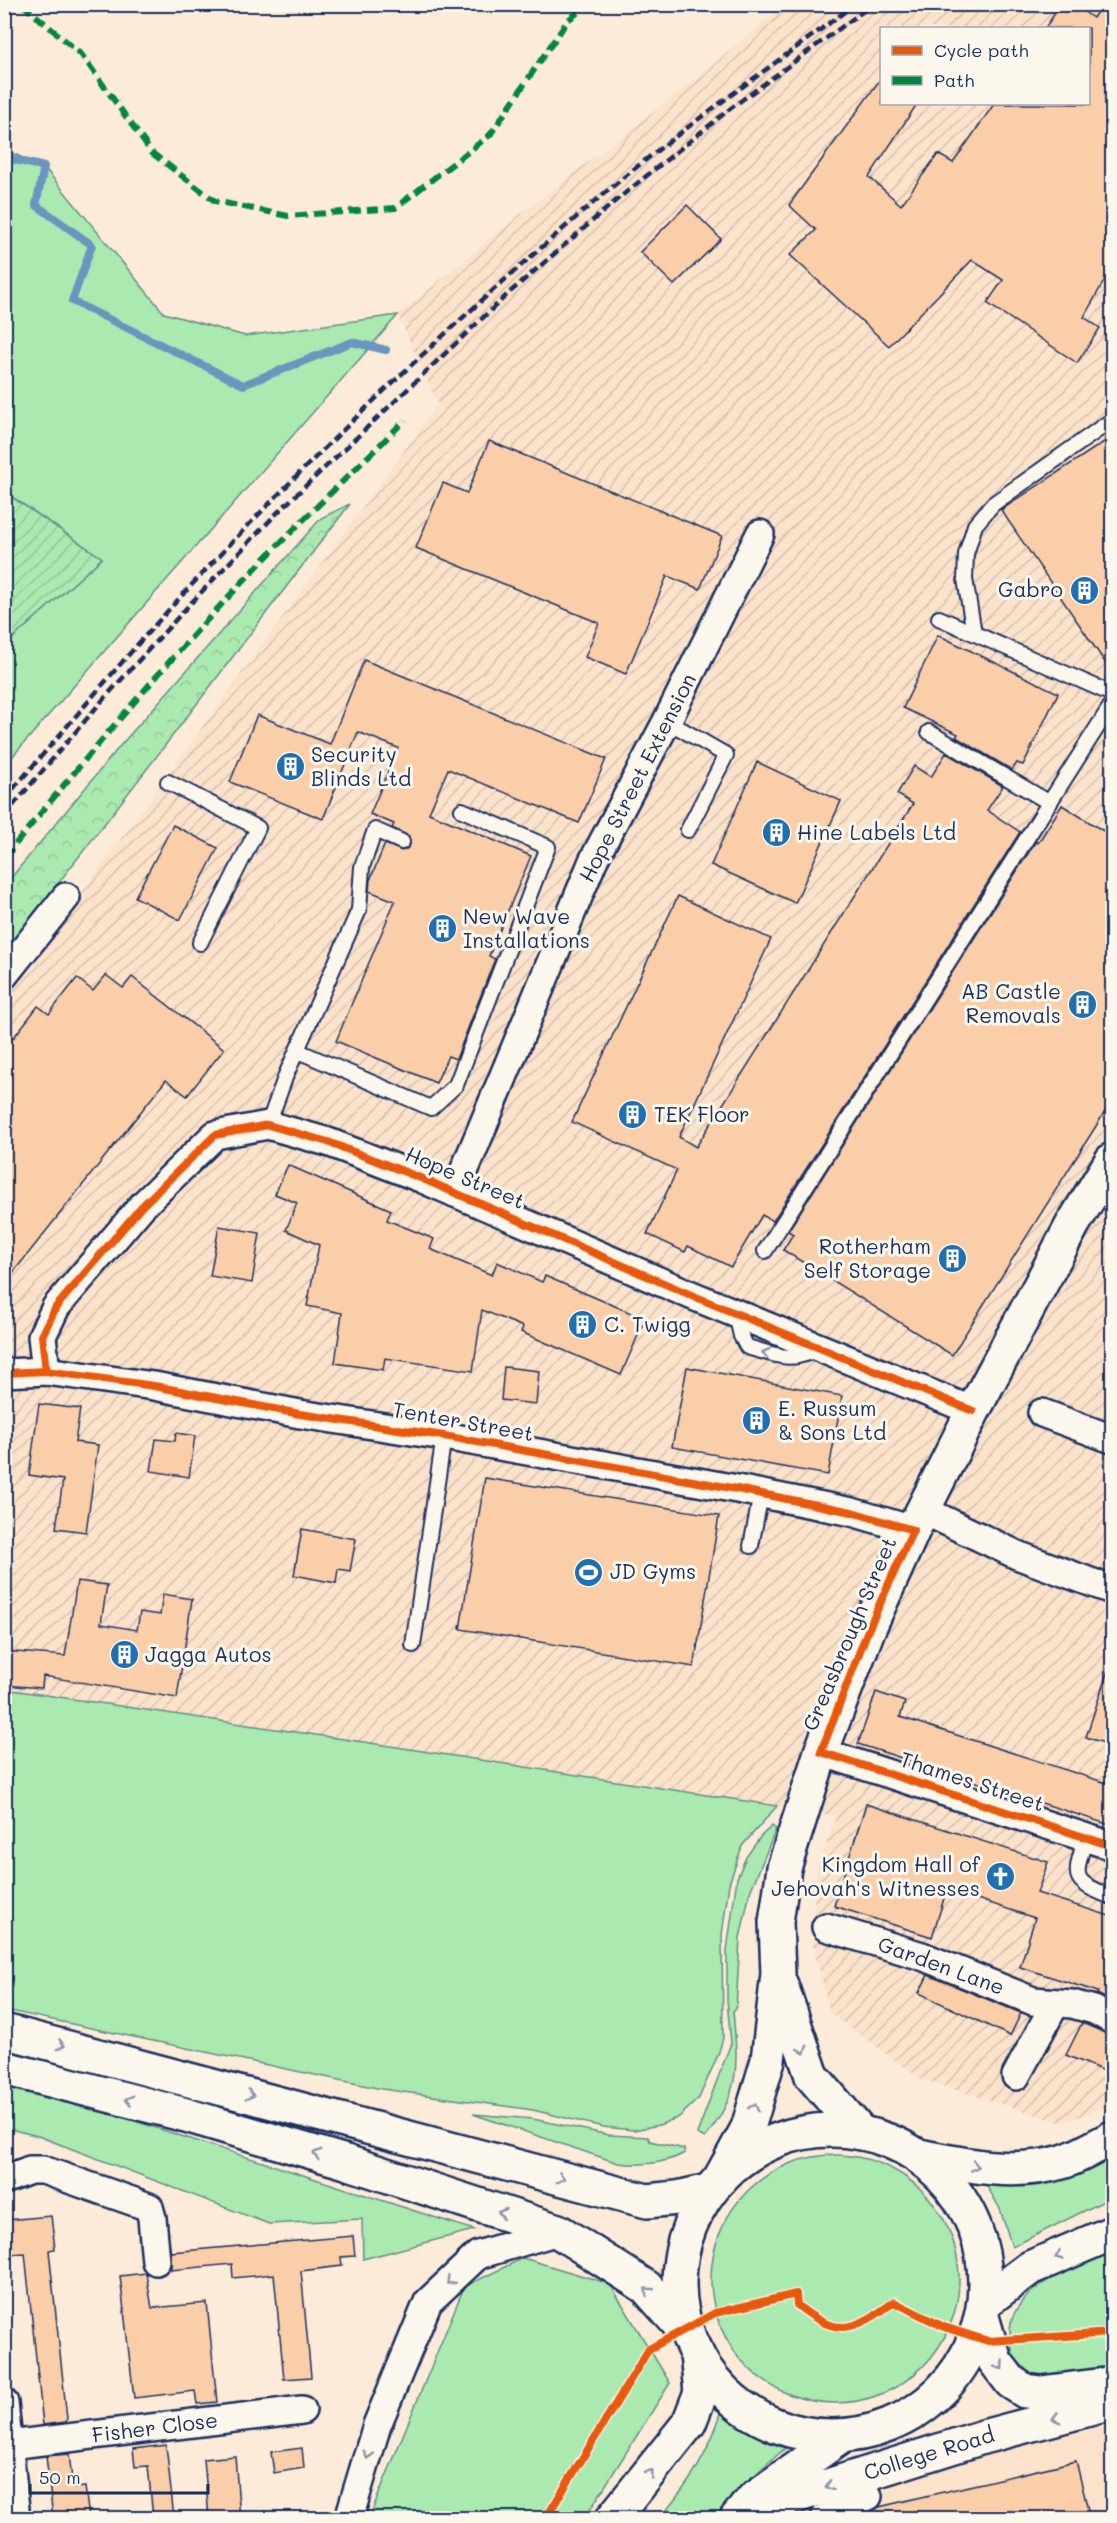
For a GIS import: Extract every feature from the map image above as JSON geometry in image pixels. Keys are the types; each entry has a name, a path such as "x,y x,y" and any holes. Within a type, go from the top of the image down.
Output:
{"main road":[{"name":"Greasbrough Street","path":"613,2518 689,2423 701,2392 692,2344 680,2300 680,2266 687,2233 748,2128 768,2060 778,1974 776,1922 784,1868 821,1752 868,1630 918,1520 973,1411 1073,1224 1113,1160"},
{"name":"Greasbrough Street","path":"778,1974 812,2076 861,2133"},
{"path":"4,2031 109,2056 647,2201 677,2198 714,2185 743,2158 770,2143 799,2134 830,2130 861,2133 890,2141 917,2155 949,2183 972,2219 984,2259 984,2310 995,2361 1011,2382 1025,2391 1053,2392 1113,2385"},
{"path":"4,2068 186,2115 323,2155 558,2231 646,2287 692,2344 716,2383 742,2407 773,2424 806,2434 842,2436 870,2432 904,2419 927,2404 952,2380 970,2350 984,2310 1030,2268 1113,2233"},
{"path":"917,2155 984,2168 1023,2169 1063,2162 1113,2138"},
{"name":"College Road","path":"742,2513 983,2437 1113,2403"},
{"path":"742,2513 754,2498 842,2436"}],"street":[{"name":"Hope Street Extension","path":"455,1192 593,861 667,721 760,534"},
{"path":"4,975 66,897"},
{"name":"Hope Street","path":"46,1371 42,1336 56,1307 142,1206 215,1135 268,1125 328,1142 455,1192 736,1313 973,1411"},
{"name":"Tenter Street","path":"4,1373 46,1371 154,1386 300,1414 444,1436 852,1512 918,1520 1113,1590"},
{"path":"1042,1413 1113,1439"},
{"name":"Thames Street","path":"821,1752 1113,1846"},
{"name":"Garden Lane","path":"826,1928 922,1956 1033,2001 1072,2004 1095,2010 1113,2020"},
{"path":"1016,2076 1055,2004"},
{"path":"4,2180 30,2170 43,2170 149,2207 156,2261"},
{"path":"349,2518 377,2425 428,2302 478,2254 558,2231"},
{"path":"4,2403 15,2518"},
{"name":"Fisher Close","path":"9,2445 302,2410"},
{"path":"825,2518 868,2496"}],"lane":[{"path":"974,633 965,579 966,554 975,525 993,504 1113,420"},
{"path":"939,618 1113,694"},
{"path":"765,1251 1113,704"},
{"path":"667,721 726,756 688,830"},
{"path":"929,732 1050,803"},
{"path":"168,782 258,828 200,943"},
{"path":"298,1051 431,1108 456,1085 548,847 462,810"},
{"path":"268,1125 359,910 362,867 375,830 402,842"},
{"path":"413,1645 444,1436"},
{"path":"752,1546 761,1494"},
{"path":"1086,1838 1077,1869 1081,1881 1086,1886 1113,1897"}],"shaded area":[{"path":"785,5 1112,5 1112,2103 1063,2123 921,2079 830,2013 813,1945 815,1877 836,1816 377,1744 5,1689 4,1412 7,1386 4,1384 5,998 438,404 398,315 513,220 686,87"},
{"path":"1112,2424 1112,2518 818,2518 847,2493 923,2470"}],"green space":[{"path":"5,150 44,167 164,313 245,336 398,315 5,765 5,645 102,558 5,492"},
{"path":"4,492 102,558 5,645 4,645"},
{"path":"350,504 136,784 5,950 5,885 120,746 321,518"},
{"path":"5,1689 777,1806 742,1846 729,1884 722,1935 723,2038 699,2098 679,2117 659,2125 634,2130 603,2127 533,2110 382,2089 5,2010"},
{"path":"772,1826 776,1829 750,1892 740,1938 736,2009 733,2011 736,2064 731,2092 717,2122 705,2138 697,2134 731,2043 727,2000 727,1950 737,1878 746,1857 761,1836"},
{"path":"5,2086 88,2106 474,2230 363,2259 362,2219 269,2224 38,2136 5,2128"},
{"path":"473,2114 533,2119 609,2135 648,2137 650,2141 684,2149 685,2153 669,2160 652,2163 618,2163"},
{"path":"1112,2147 1112,2197 1012,2247 1000,2209 982,2177"},
{"path":"835,2155 859,2157 882,2164 904,2176 923,2191 938,2210 950,2232 957,2255 959,2279 957,2303 950,2326 938,2348 923,2367 904,2382 882,2394 859,2401 835,2403 811,2401 788,2394 766,2382 747,2367 732,2348 720,2326 713,2303 711,2279 713,2255 720,2232 732,2210 747,2191 766,2176 788,2164 811,2157"},
{"path":"1112,2251 1112,2366 1056,2377 1033,2376 1013,2357 1010,2329 1014,2314 1023,2300 1050,2279"},
{"path":"523,2258 610,2284 670,2383 585,2518 369,2518 464,2287"},
{"path":"722,2411 745,2427 789,2445 760,2470 717,2518 660,2518 697,2468"}],"building":[{"path":"1061,4 1073,4 1093,18 1102,4 1113,4 1113,265 1084,317 1100,328 1077,363 987,303 1003,280 972,260 889,346 790,255 816,230 789,205 880,80 880,105 916,105 869,177 901,205 938,154 953,163 993,105 1090,105 1090,27 1046,27"},
{"path":"687,205 721,239 674,285 640,252"},
{"name":"Gabro","path":"1113,436 1113,674 1001,510"},
{"path":"489,441 722,536 700,589 667,576 626,674 585,657 599,623 416,548 443,483 467,493"},
{"name":"Gabro","path":"938,635 1058,693 1023,765 1017,763 1012,770 956,737 958,734 903,708"},
{"path":"364,660 606,759 579,823 448,769 429,813 531,856 489,956 495,959 456,1059 448,1056 436,1083 336,1041 395,901 369,891 370,880 385,844 402,851 410,845 409,836 392,828 394,824 370,814 398,748 358,732 323,819 230,782 257,715 330,744"},
{"path":"946,753 1003,786 987,810 1020,832 773,1221 762,1215 731,1267 688,1246 685,1252 647,1234 677,1170 572,1122 678,896 771,939 679,1137 696,1147 913,804 897,794 914,766 931,777"},
{"name":"Hine Labels Ltd","path":"757,762 841,801 795,903 711,865"},
{"path":"1062,805 1113,837 1113,1099 952,1355 783,1250 793,1234 788,1231 1036,841 1038,843"},
{"path":"173,825 218,848 180,920 135,897"},
{"path":"106,975 123,988 132,977 224,1049 187,1096 166,1080 4,1284 4,1050 38,1006 49,1014 77,978 93,991"},
{"path":"288,1165 391,1210 387,1220 434,1239 430,1249 492,1275 497,1262 542,1282 545,1276 645,1319 621,1375 521,1332 523,1327 482,1310 473,1371 385,1358 383,1370 335,1363 342,1313 307,1306 319,1245 286,1230 297,1203 275,1194"},
{"path":"219,1226 260,1233 252,1283 210,1276"},
{"path":"504,1367 539,1371 536,1404 501,1400"},
{"name":"E. Russum & Sons Ltd","path":"687,1367 842,1396 828,1475 672,1447"},
{"path":"39,1404 80,1409 75,1442 98,1445 86,1532 56,1528 63,1480 29,1475"},
{"path":"176,1433 195,1436 189,1477 151,1471 156,1439 175,1441"},
{"name":"JD Gyms","path":"485,1478 719,1516 694,1667 460,1629"},
{"path":"302,1529 356,1539 350,1571 338,1569 336,1583 294,1575"},
{"name":"Jagga Autos","path":"77,1581 107,1585 101,1624 137,1630 140,1612 160,1615 163,1594 192,1599 177,1698 43,1676 42,1688 4,1685 4,1651 65,1656"},
{"path":"1109,1667 1113,1668 1113,1746 1086,1737"},
{"path":"876,1692 905,1702 900,1717 1113,1785 1113,1826 858,1744"},
{"path":"866,1804 1048,1862 1037,1893 1113,1917 1113,2002 1097,1994 1098,1992 1020,1967 1035,1918 947,1889 932,1937 834,1906"},
{"path":"928,1975 1021,2013 1010,2036 919,1993"},
{"path":"1082,2023 1113,2036 1113,2075 1066,2055"},
{"path":"51,2216 55,2249 49,2250 67,2419 66,2422 43,2425 25,2253 11,2254 7,2220"},
{"path":"353,2236 355,2256 341,2257 342,2266 301,2271 311,2377 284,2379 274,2274 233,2278 232,2264 171,2270 171,2252"},
{"path":"146,2273 152,2308 207,2303 217,2402 197,2404 195,2391 134,2398 120,2276"},
{"path":"166,2445 174,2518 153,2518 148,2466 135,2467 133,2449"},
{"path":"302,2448 304,2468 274,2473 271,2452"},
{"path":"69,2454 73,2488 85,2487 89,2518 53,2518 46,2456"},
{"path":"235,2456 240,2518 209,2518 204,2459"},
{"path":"1076,2461 1090,2518 862,2518 879,2507"}],"waterway":[{"path":"4,157 44,167 36,205 92,245 72,301 243,385 352,342 386,350"}],"railway":[{"path":"4,799 128,655 198,578 307,466 419,358 476,305 624,177 689,126 855,4"},
{"path":"4,816 101,702 277,513 510,292 619,198 731,108 873,4"}],"marked path":[{"path":"22,4 81,54 152,153 215,201 288,216 395,208 490,135 568,20 589,4"},
{"path":"4,858 207,620 278,545 405,420"}],"cycle path":[{"path":"46,1371 42,1336 56,1307 142,1206 215,1135 268,1125 328,1142 423,1179 691,1295 973,1411"},
{"path":"4,1373 46,1371 154,1386 300,1414 444,1436 852,1512 913,1530 868,1630 821,1752 1112,1846"},
{"path":"546,2518 649,2349 715,2313 796,2294 797,2305 811,2316 835,2326 846,2327 857,2324 894,2302 944,2327 988,2341 1112,2333"}],"place":[{"name":"Gabro","path":"1084,590"},
{"name":"Security Blinds Ltd","path":"290,767"},
{"name":"Hine Labels Ltd","path":"776,833"},
{"name":"New Wave Installations","path":"442,929"},
{"name":"AB Castle Removals","path":"1082,1004"},
{"name":"TEK Floor","path":"633,1115"},
{"name":"Rotherham Self Storage","path":"952,1259"},
{"name":"C. Twigg","path":"583,1325"},
{"name":"E. Russum & Sons Ltd","path":"757,1421"},
{"name":"JD Gyms","path":"589,1572"},
{"name":"Jagga Autos","path":"124,1655"},
{"name":"Kingdom Hall of Jehovah's Witnesses","path":"1001,1877"}]}
